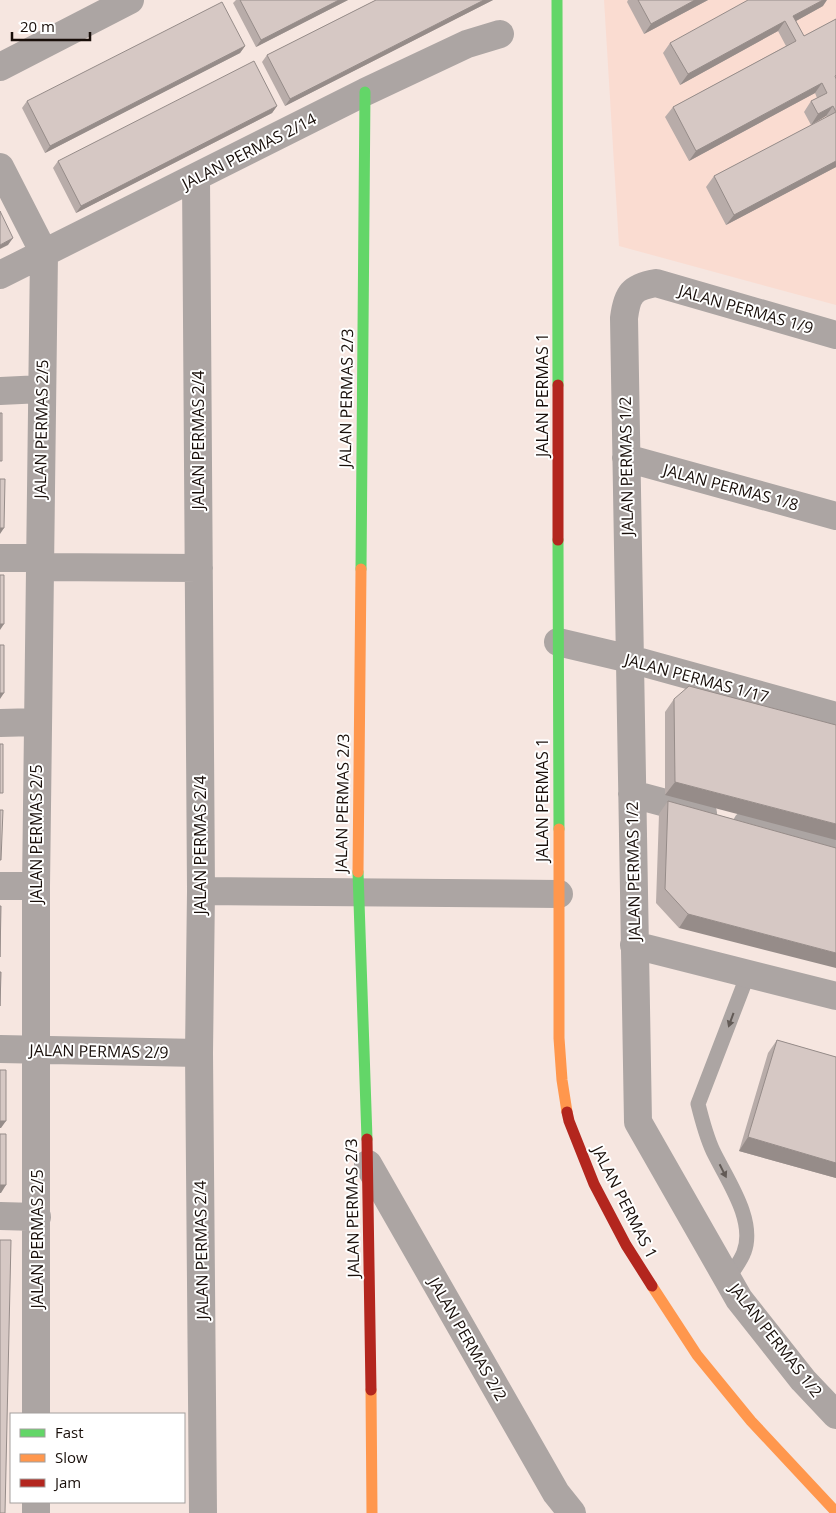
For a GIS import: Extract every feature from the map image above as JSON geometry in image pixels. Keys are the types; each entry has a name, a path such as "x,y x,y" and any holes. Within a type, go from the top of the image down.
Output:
{"street":[{"path":"0,67 130,0"},
{"name":"JALAN PERMAS 1","path":"557,0 560,1038 562,1080 568,1122 594,1184 626,1245 697,1355 751,1422 836,1512"},
{"name":"JALAN PERMAS 2/14","path":"0,275 365,92 467,44 500,34"},
{"name":"JALAN PERMAS 2/3","path":"365,92 358,892 368,1164 372,1513"},
{"path":"0,167 44,253"},
{"name":"JALAN PERMAS 2/4","path":"196,177 201,891 199,1053 203,1513"},
{"name":"JALAN PERMAS 2/5","path":"36,1413 37,1217 35,1049 37,722 44,253"},
{"name":"JALAN PERMAS 1/9","path":"656,283 836,335"},
{"name":"JALAN PERMAS 1/2","path":"656,283 642,285 631,293 626,305 624,318 638,1122 739,1299 803,1380 836,1415"},
{"path":"0,391 42,389"},
{"name":"JALAN PERMAS 1/8","path":"626,458 836,516"},
{"path":"0,558 39,563 198,568"},
{"name":"JALAN PERMAS 1/17","path":"558,642 630,659 836,716"},
{"path":"0,722 37,722"},
{"path":"632,794 836,847"},
{"path":"0,886 36,886"},
{"path":"201,891 559,894"},
{"path":"634,945 836,996"},
{"name":"JALAN PERMAS 2/9","path":"0,1049 199,1053"},
{"name":"JALAN PERMAS 2/2","path":"368,1164 556,1493 572,1513"},
{"path":"0,1216 37,1217"}],"lane":[{"path":"728,1279 744,1252 747,1229 740,1204 713,1150 702,1122 698,1104 748,974"}],"shaded area":[{"path":"604,0 836,0 836,305 619,246"}],"building":[{"path":"240,0 339,0 261,40"},
{"path":"376,0 484,0 290,99 267,55"},
{"path":"638,0 695,0 651,24"},
{"path":"748,0 823,0 793,16 804,36 836,19 836,112 833,106 818,114 811,101 827,93 822,83 696,151 673,107 796,41 785,21 688,74 670,43"},
{"path":"222,2 245,46 50,146 27,101"},
{"path":"254,61 277,106 81,206 58,161"},
{"path":"836,112 836,161 734,215 714,176"},
{"path":"0,211 13,238 0,245"},
{"path":"0,413 2,413 2,461 0,461"},
{"path":"0,479 5,479 4,528 0,528"},
{"path":"0,575 4,575 4,624 0,624"},
{"path":"0,645 4,645 4,693 0,693"},
{"path":"689,686 836,725 836,824 675,782 674,699"},
{"path":"0,744 3,744 3,793 0,793"},
{"path":"668,801 836,848 836,953 688,914 665,889"},
{"path":"0,810 3,810 1,860 0,860"},
{"path":"0,906 1,906 0,957"},
{"path":"0,972 1,972 0,1006"},
{"path":"777,1040 836,1057 836,1163 748,1137"},
{"path":"0,1070 6,1070 6,1121 0,1121"},
{"path":"0,1134 6,1134 6,1185 0,1185"},
{"path":"0,1240 11,1240 5,1513 0,1513"}],"traffic: fast":[{"path":"557,0 558,385"},
{"path":"361,569 365,92"},
{"path":"558,540 559,829"},
{"path":"358,872 367,1139"}],"traffic: slow":[{"path":"358,872 361,569"},
{"path":"559,829 559,1038 562,1080 567,1112"},
{"path":"652,1286 697,1355 751,1421 836,1512"},
{"path":"371,1390 372,1513"}],"traffic: jam":[{"path":"558,385 558,540"},
{"path":"567,1112 594,1184 626,1245 652,1286"},
{"path":"367,1139 371,1390"}]}
